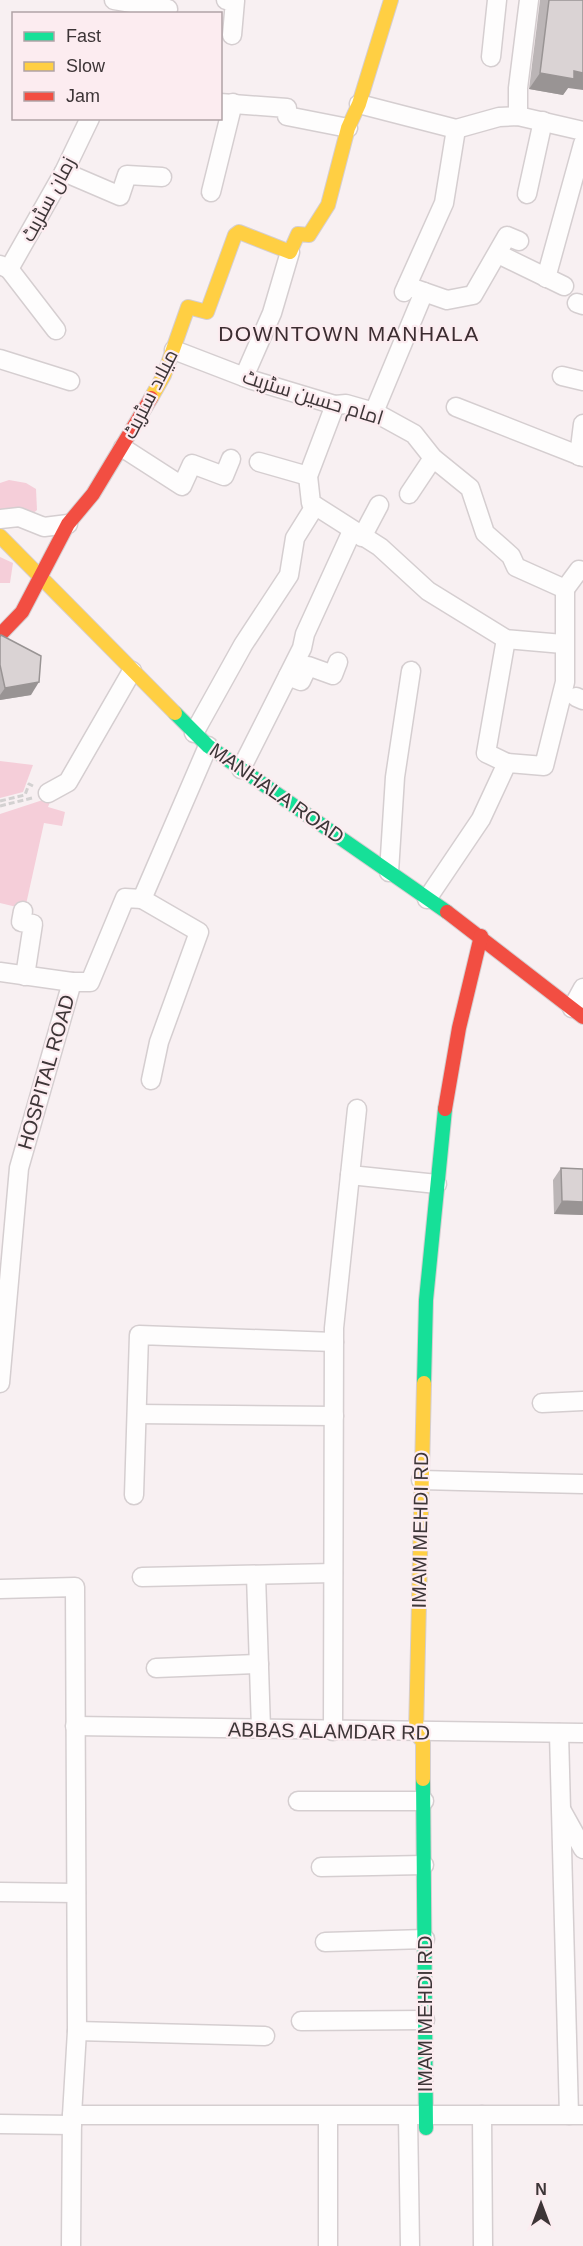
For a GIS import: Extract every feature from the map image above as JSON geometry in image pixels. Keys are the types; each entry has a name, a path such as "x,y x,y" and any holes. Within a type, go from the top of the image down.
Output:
{"street":[{"path":"114,0 170,8"},
{"path":"226,0 235,1 232,35"},
{"path":"244,377 272,313 290,252 298,234 309,236 328,205 348,128 359,104 392,0"},
{"path":"491,57 497,0"},
{"path":"519,116 519,88 529,0"},
{"path":"211,192 227,103 287,108 287,116 348,128"},
{"path":"359,104 456,129 499,117 519,116 583,131"},
{"name":"زمان سٹریٹ","path":"5,267 64,172 89,120"},
{"path":"527,194 543,121"},
{"path":"374,412 412,290 444,203 456,129"},
{"path":"546,278 583,144"},
{"path":"64,172 120,196 127,175 162,177"},
{"name":"میلاد سٹریٹ","path":"3,627 22,612 68,524 93,494 123,448 164,375 188,307 207,312 236,235 239,232 290,252"},
{"path":"412,290 447,300 473,295 507,236 519,241"},
{"path":"498,254 564,286"},
{"path":"5,267 56,330"},
{"name":"امام حسین سٹریٹ","path":"174,350 244,377 335,405 346,404 374,412 414,434 433,458 470,488 485,533 511,556 516,567 565,589"},
{"path":"0,359 70,381"},
{"path":"562,376 583,381"},
{"path":"335,405 308,476 311,503 380,547 428,591 506,639 562,644"},
{"path":"456,407 581,456 583,424"},
{"path":"123,448 182,486 192,464 224,476 231,459"},
{"path":"409,494 433,458"},
{"path":"259,462 308,476"},
{"path":"241,769 357,534 379,504"},
{"path":"194,733 243,645 289,575 295,538 315,506"},
{"path":"0,519 19,517 44,526 68,524"},
{"name":"MANHALA ROAD","path":"0,536 208,746 481,936 578,1012"},
{"path":"506,639 486,753 507,763 544,766 565,682 565,589 579,570 583,571"},
{"path":"288,676 301,681 308,666 333,675 338,662"},
{"path":"48,793 68,782 132,671"},
{"path":"389,872 394,777 411,671"},
{"path":"151,1080 159,1042 199,932 142,898 208,746"},
{"path":"427,898 481,819 507,763"},
{"name":"HOSPITAL ROAD","path":"0,1383 9,1181 19,1168 72,982 90,982 125,898 142,898"},
{"path":"23,911 21,922 33,924 25,976"},
{"name":"IMAM MEHDI RD","path":"420,2120 425,2020 423,1742 416,1733 426,1300 437,1184 457,1026 481,936"},
{"path":"0,972 72,982"},
{"path":"578,1012 583,988"},
{"path":"333,1731 334,1342 357,1109"},
{"path":"350,1175 437,1184"},
{"path":"134,1495 139,1335 334,1342"},
{"path":"542,1402 583,1401"},
{"path":"137,1414 334,1416"},
{"path":"421,1480 583,1484"},
{"path":"142,1577 333,1573"},
{"path":"256,1575 261,1729"},
{"path":"0,1589 75,1587 77,2031 72,2120 71,2246"},
{"path":"156,1668 259,1664"},
{"name":"ABBAS ALAMDAR RD","path":"75,1726 416,1733 583,1733"},
{"path":"0,2124 72,2120 328,2116 420,2120 482,2115 576,2115 559,1733"},
{"path":"298,1802 423,1801"},
{"path":"561,1809 583,1849"},
{"path":"321,1867 424,1865"},
{"path":"0,1892 76,1893"},
{"path":"325,1942 425,1938"},
{"path":"301,2021 425,2020"},
{"path":"77,2031 265,2036"},
{"path":"482,2115 483,2246"},
{"path":"328,2116 328,2246"},
{"path":"410,2246 420,2120"}],"path":[{"path":"0,801 25,795 29,784 48,793"},
{"path":"0,806 48,793"}],"shaded area":[{"path":"9,480 26,483 36,489 37,510 18,526 7,528 0,517 0,483"},
{"path":"0,557 13,563 10,583 0,583"},
{"path":"0,761 33,765 23,792 0,798"},
{"path":"52,797 48,807 65,812 62,826 44,823 25,909 0,903 0,814"}],"building":[{"path":"549,0 583,0 583,73 574,71 574,79 540,73"},
{"path":"1,635 41,656 39,682 5,688 0,665"},
{"path":"561,1168 583,1169 583,1202 562,1201"}],"traffic: fast":[{"path":"175,713 208,746 447,912"},
{"path":"424,1383 426,1300 445,1109"},
{"path":"423,1779 426,2128"}],"traffic: slow":[{"path":"151,398 164,375 188,307 207,312 235,235 239,232 290,252 298,234 309,235 328,205 348,128 359,104 391,0"},
{"path":"0,536 175,713"},
{"path":"423,1779 423,1742 416,1733 424,1383"}],"traffic: jam":[{"path":"0,635 22,612 68,524 93,494 151,398"},
{"path":"447,912 583,1017"},
{"path":"445,1109 459,1028 481,936"}],"district":[{"name":"DOWNTOWN MANHALA","path":"349,333"}]}
